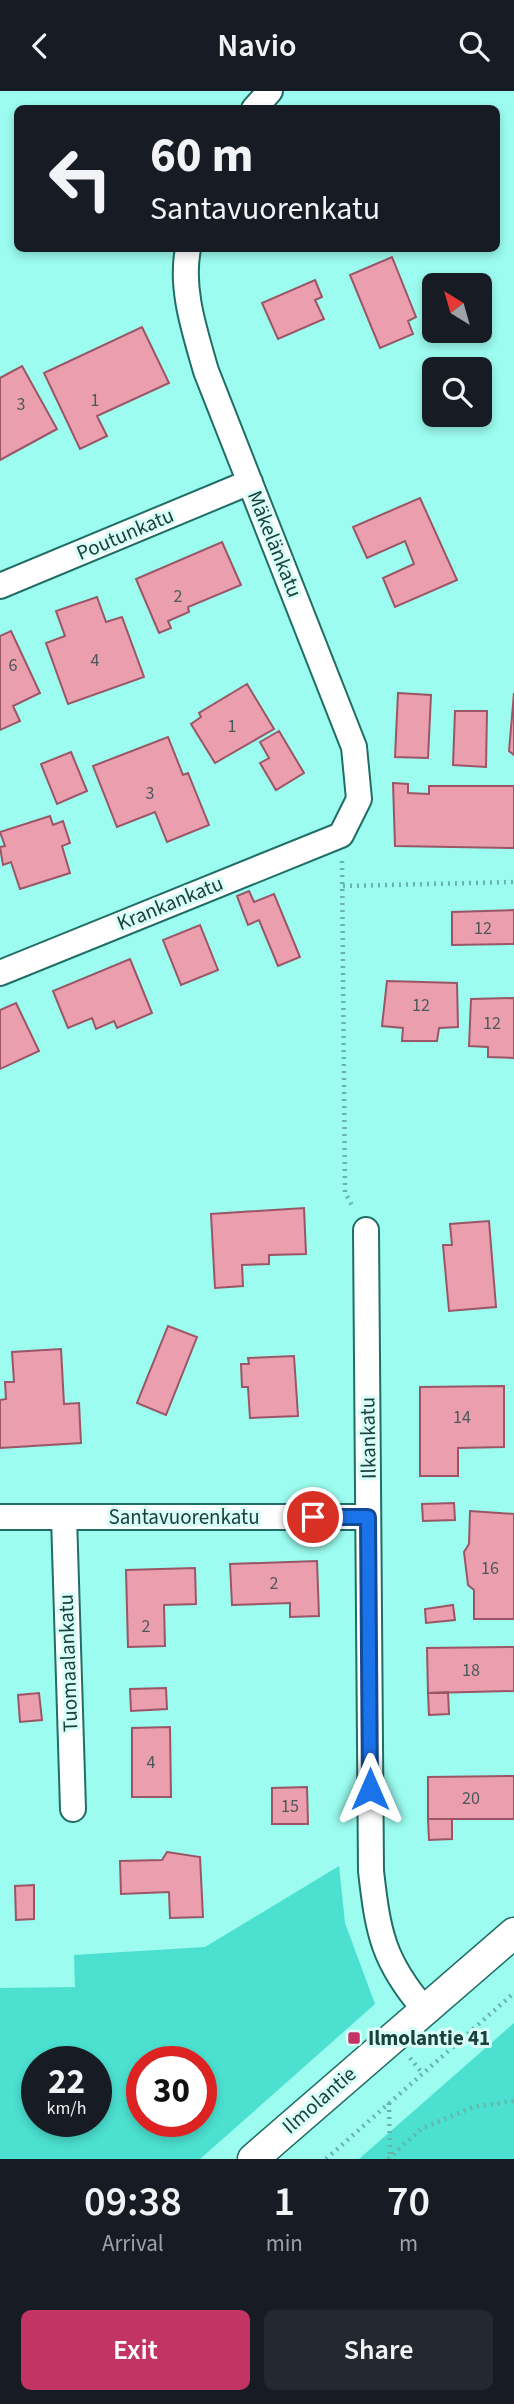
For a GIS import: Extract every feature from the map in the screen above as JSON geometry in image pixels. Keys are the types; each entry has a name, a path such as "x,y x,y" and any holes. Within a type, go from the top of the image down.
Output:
{"street":[{"path":"258,105 270,91"},
{"name":"Mäkelänkatu","path":"188,252 190,316 206,370 354,747 359,799 341,835"},
{"name":"Poutunkatu","path":"0,586 250,482"},
{"name":"Krankankatu","path":"0,972 341,835"},
{"name":"Ilkankatu","path":"366,1230 371,1871 378,1930 394,1971 424,2009"},
{"name":"Santavuorenkatu","path":"0,1517 368,1517"},
{"name":"Tuomaalankatu","path":"64,1517 73,1808"},
{"name":"Ilmolantie","path":"253,2159 514,1933"}],"path":[{"path":"341,835 345,1193 366,1230"},
{"path":"343,886 514,882"},
{"path":"326,2159 514,1993"},
{"path":"389,2158 421,2129 472,2108 514,2101"},
{"path":"389,2103 389,2158"}],"green space":[{"path":"339,1866 345,1923 375,2004 200,2159 0,2159 0,1988 75,1987 74,1955 205,1947"},
{"path":"514,2023 514,2159 359,2159"}],"building":[{"path":"392,257 416,317 408,321 413,334 380,348 350,275"},
{"path":"315,280 322,297 315,300 324,319 278,339 262,303"},
{"path":"142,327 169,383 97,416 107,436 80,449 44,373"},
{"path":"22,366 57,429 0,460 0,378"},
{"path":"420,498 457,580 395,607 383,578 414,564 405,541 367,558 353,527"},
{"path":"222,542 241,585 188,607 189,612 168,621 171,628 159,633 136,579"},
{"path":"97,597 106,622 122,617 144,677 68,704 46,643 65,636 56,611"},
{"path":"11,631 40,693 13,706 20,721 0,730 0,636"},
{"path":"247,684 274,729 215,763 191,724 201,717 199,713"},
{"path":"398,693 431,695 428,758 395,757"},
{"path":"514,693 514,755 509,751"},
{"path":"455,711 487,711 486,767 453,765"},
{"path":"279,731 304,773 276,790 260,763 269,758 260,742"},
{"path":"168,737 183,775 188,773 209,825 167,842 155,812 117,827 93,766"},
{"path":"71,752 87,791 57,804 41,764"},
{"path":"393,783 408,784 408,793 429,794 429,786 514,786 514,848 395,846"},
{"path":"50,816 53,825 63,821 70,843 62,846 70,873 20,889 11,862 3,865 0,847 5,846 0,832"},
{"path":"249,891 254,902 274,894 300,957 278,966 259,920 248,925 237,896"},
{"path":"514,910 514,944 452,945 452,912"},
{"path":"200,925 218,970 181,985 163,940"},
{"path":"130,959 152,1013 117,1028 114,1021 96,1029 92,1018 68,1028 53,991"},
{"path":"387,981 457,983 458,1027 439,1028 437,1041 402,1041 403,1028 382,1026"},
{"path":"514,998 514,1058 488,1057 488,1047 469,1046 471,999"},
{"path":"16,1003 39,1051 0,1069 0,1010"},
{"path":"304,1208 306,1254 269,1255 269,1264 242,1265 243,1286 215,1288 211,1214"},
{"path":"489,1221 496,1307 449,1311 443,1245 452,1245 450,1224"},
{"path":"168,1326 197,1337 166,1415 137,1403"},
{"path":"61,1349 64,1404 79,1403 81,1443 0,1448 0,1400 6,1399 5,1382 14,1382 12,1352"},
{"path":"294,1356 298,1416 250,1418 248,1387 242,1387 241,1364 249,1364 248,1358"},
{"path":"504,1386 504,1447 458,1448 458,1476 420,1476 420,1387"},
{"path":"454,1503 455,1520 423,1521 422,1504"},
{"path":"470,1511 514,1514 514,1619 474,1619 474,1590 468,1585 464,1552 469,1544"},
{"path":"317,1561 319,1616 290,1617 290,1603 232,1605 230,1564"},
{"path":"195,1568 196,1604 164,1605 165,1646 128,1647 126,1570"},
{"path":"453,1605 455,1620 426,1623 425,1609"},
{"path":"514,1647 514,1691 428,1693 427,1648"},
{"path":"166,1688 167,1709 131,1711 130,1689"},
{"path":"448,1692 449,1714 429,1715 428,1693"},
{"path":"39,1693 42,1720 20,1722 18,1695"},
{"path":"170,1727 171,1797 132,1797 132,1728"},
{"path":"514,1776 514,1819 428,1819 428,1777"},
{"path":"307,1787 308,1824 272,1824 272,1788"},
{"path":"428,1819 452,1819 452,1839 429,1840"},
{"path":"167,1852 200,1857 203,1917 170,1918 169,1892 121,1894 120,1861 162,1860"},
{"path":"34,1885 34,1919 16,1920 15,1886"}],"place":[{"name":"Ilmolantie 41","path":"354,2038"}],"route":[{"path":"313,1517 368,1517 370,1789"}]}
